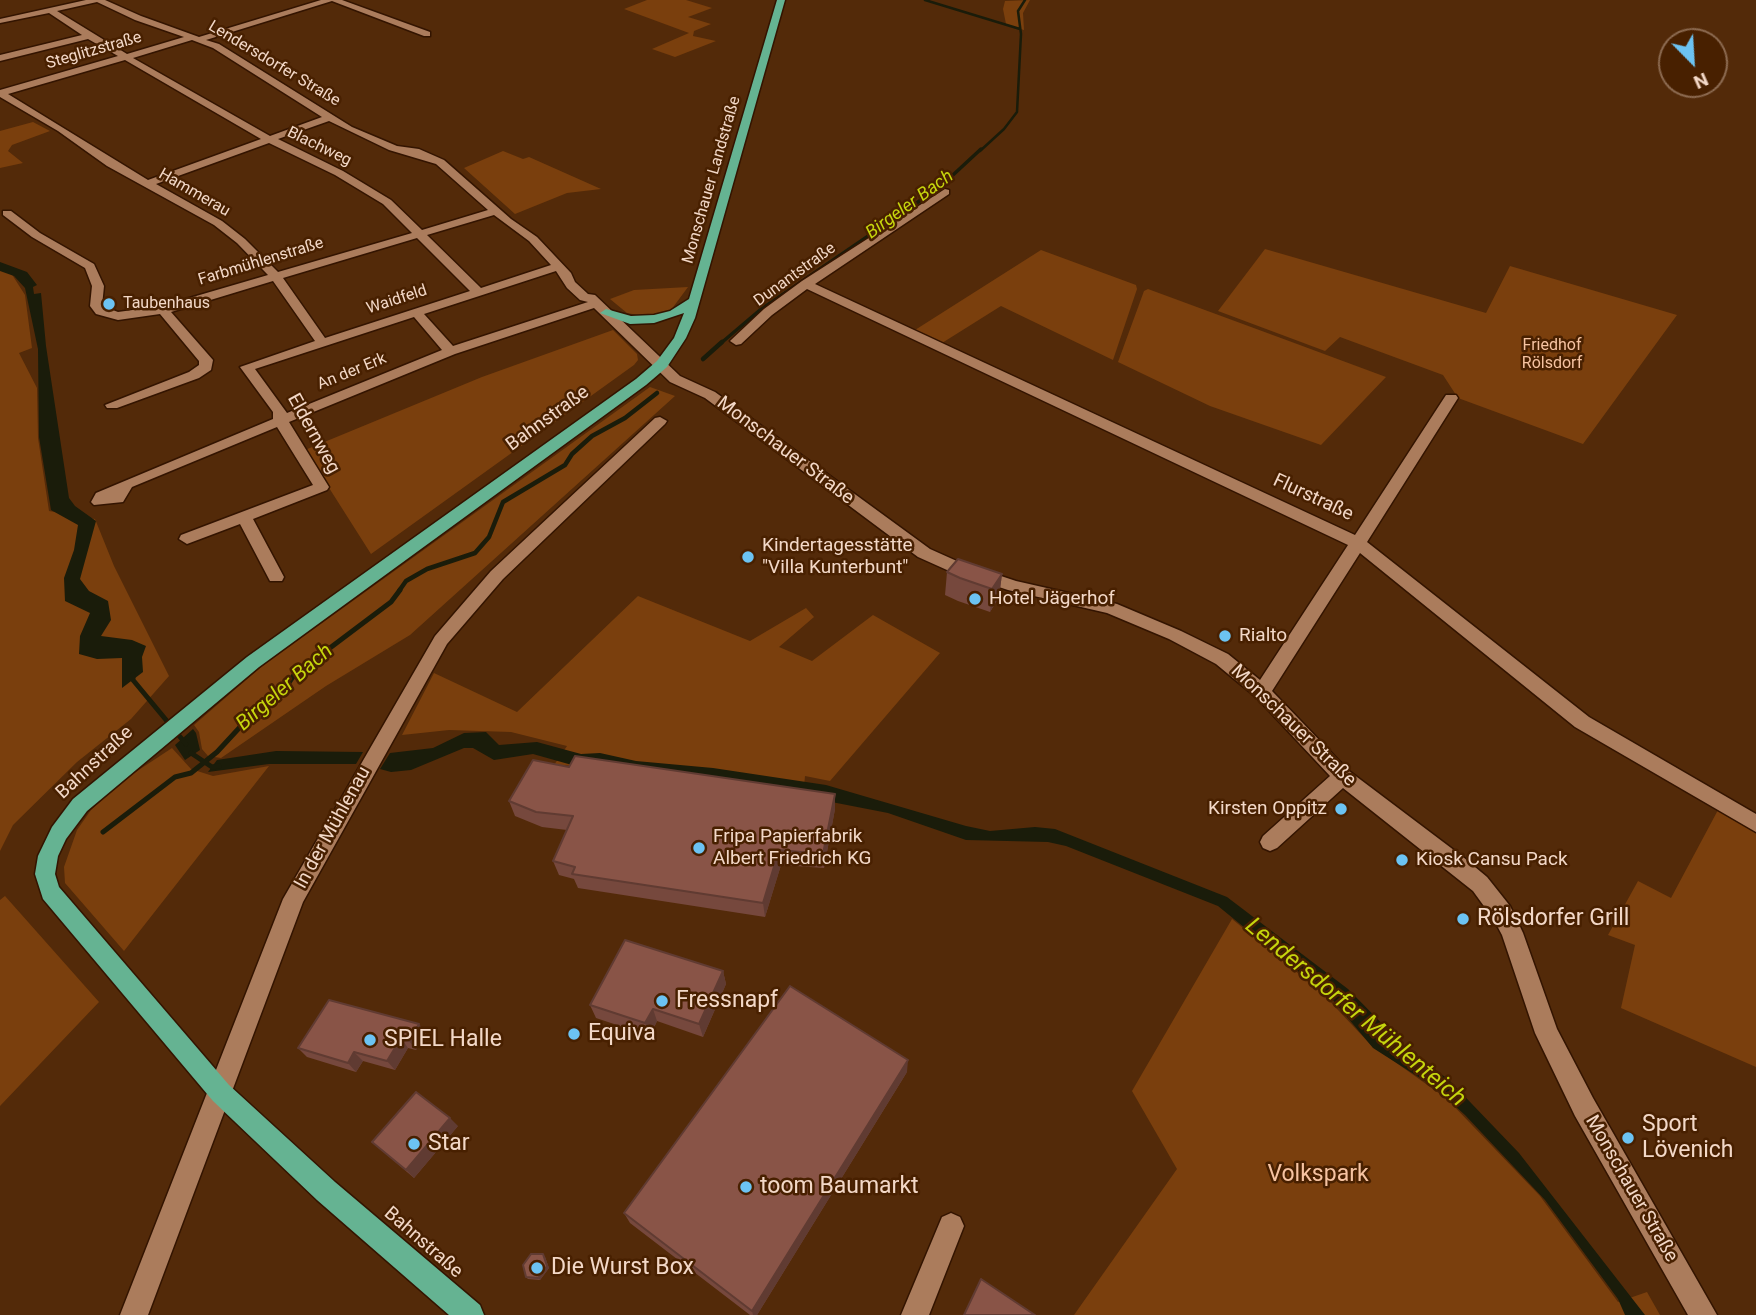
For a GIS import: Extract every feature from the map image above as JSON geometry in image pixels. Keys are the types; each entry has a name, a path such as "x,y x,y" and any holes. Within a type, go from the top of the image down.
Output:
{"main road":[{"name":"Monschauer Landstraße","path":"662,363 680,338 694,301 781,0"},
{"path":"598,305 630,320 654,319 674,314 694,301"},
{"name":"Bahnstraße","path":"470,1315 326,1191 221,1093 50,892 45,874 48,856 59,833 80,805 161,735 253,662 641,382 662,363"}],"street":[{"path":"0,21 98,0"},
{"name":"Lendersdorfer Straße","path":"98,0 138,18 216,46 349,129 393,148 440,162 512,225 533,239 583,297 598,305 662,363"},
{"path":"305,0 315,5"},
{"name":"Steglitzstraße","path":"0,93 329,0"},
{"path":"335,0 427,34"},
{"path":"352,6 372,0"},
{"name":"Blachweg","path":"50,10 89,36 269,139 339,173 387,202 478,292"},
{"path":"0,58 89,36"},
{"name":"Hammerau","path":"0,93 15,106 61,129 111,164 218,223 255,253 275,276 322,342"},
{"path":"147,184 330,117"},
{"name":"Dunantstraße","path":"736,341 768,312 806,284 945,192"},
{"name":"Farbmühlenstraße","path":"2,211 36,235 90,266 95,275 96,306 100,311 118,316 163,310 497,211"},
{"name":"Waidfeld","path":"247,367 478,292 563,271"},
{"name":"Flurstraße","path":"806,284 1358,543 1582,722 1756,824"},
{"name":"An der Erk","path":"126,484 450,351 598,305"},
{"path":"112,405 194,375 206,366 206,360 163,310"},
{"path":"416,312 450,351"},
{"name":"Monschauer Straße","path":"662,363 669,374 692,389 702,390 924,553 983,577 1088,602 1138,619 1222,659 1262,692 1342,777 1480,884 1502,913 1547,1032 1584,1107 1703,1315"},
{"name":"Eldernweg","path":"187,539 322,487 280,420 280,412 247,367"},
{"path":"1262,692 1451,398"},
{"name":"In der Mühlenau","path":"134,1315 294,899 441,640 479,594 660,421"},
{"path":"244,518 276,576"},
{"path":"1270,842 1342,777"},
{"path":"915,1315 951,1226"}],"green space":[{"path":"647,0 686,0 712,8 688,17 711,24 694,31 693,36 716,41 675,57 652,49 689,33 624,9"},
{"path":"923,0 1006,24 1003,9 1005,1 1030,0 1023,13 1024,30"},
{"path":"33,122 50,131 12,145 8,151 23,163 0,168 0,131"},
{"path":"503,151 523,159 529,157 601,189 567,193 515,214 464,168"},
{"name":"Friedhof Rölsdorf","path":"1265,249 1486,313 1510,266 1677,315 1583,444 1458,398 1443,375 1340,337 1325,351 1218,311"},
{"path":"1041,250 1136,285 1137,289 1113,360 1001,306 942,343 915,330"},
{"path":"0,268 11,273 25,295 32,348 19,353 37,388 38,438 49,511 95,519 114,566 169,676 131,719 77,762 13,825 0,851"},
{"path":"688,287 671,310 648,317 627,313 610,299 634,290"},
{"path":"1148,289 1386,377 1321,445 1210,406 1118,362 1144,291"},
{"path":"613,330 637,354 638,360 634,365 371,554 305,450 482,377"},
{"path":"650,387 675,396 410,635 326,686 221,758 208,756 202,749 199,732 194,725 261,667"},
{"path":"638,596 750,641 806,608 814,617 779,647 812,661 873,615 940,653 830,781 805,776 803,798 580,766 554,765 567,746 511,732 449,730 402,735 434,673 517,712"},
{"path":"172,748 191,769 213,776 269,766 124,951 65,883 64,867 77,830 91,810 119,783"},
{"path":"1718,810 1756,831 1756,1067 1621,1008 1635,945 1608,935 1638,881 1671,898"},
{"path":"5,896 99,1002 0,1106 0,900"},
{"name":"Volkspark","path":"1232,919 1322,993 1370,1044 1447,1099 1540,1196 1618,1302 1647,1292 1660,1315 1074,1315 1177,1169 1132,1091"}],"water":[{"path":"0,262 27,272 37,285 33,287 34,294 41,293 46,346 69,498 75,506 96,521 80,579 89,591 108,601 111,620 101,636 132,640 146,646 142,657 143,672 122,688 122,658 97,659 79,654 80,636 90,613 65,601 64,578 74,550 78,525 51,510 39,437 38,349 25,288 14,276 0,271"},
{"path":"193,729 200,750 185,760 175,745"},
{"path":"486,732 499,745 537,742 581,754 600,753 636,761 713,768 826,785 990,831 1035,827 1055,829 1227,897 1348,989 1409,1051 1448,1079 1519,1153 1645,1315 1625,1315 1618,1299 1545,1200 1465,1115 1434,1087 1373,1048 1332,999 1218,906 1066,846 1048,842 966,840 888,813 724,781 572,765 533,754 494,760 473,748 464,748 411,770 391,772 380,769 390,753 433,748 464,733"},
{"path":"276,751 363,752 356,764 269,764 208,772 217,760"}],"building":[{"path":"958,559 1002,574 992,589 947,572"},
{"name":"Fripa Papierfabrik Albert Friedrich KG","path":"575,756 835,794 823,854 779,850 763,903 572,874 575,867 553,861 573,816 536,812 509,801 533,760 569,767"},
{"name":"Fressnapf","path":"625,940 723,971 699,1024 653,1009 645,1023 590,1005"},
{"name":"toom Baumarkt","path":"790,986 908,1060 752,1311 624,1213"},
{"name":"SPIEL Halle","path":"329,1000 419,1024 409,1041 401,1038 387,1061 354,1052 348,1063 298,1048"},
{"name":"Star","path":"416,1092 450,1118 406,1170 372,1142"},
{"name":"Die Wurst Box","path":"531,1254 543,1254 547,1266 538,1278 526,1277 523,1265"},
{"path":"981,1279 1035,1315 964,1315"}],"waterway":[{"path":"925,0 1020,29"},
{"name":"Birgeler Bach","path":"980,151 1004,129 1017,112 1021,34 1018,11 1025,0"},
{"name":"Birgeler Bach","path":"720,344 760,310 940,187 981,149"},
{"name":"Birgeler Bach","path":"703,359 722,342"},
{"name":"Birgeler Bach","path":"399,591 406,581 427,569 475,553 489,537 503,502 565,465 572,454 592,436 625,418 657,393"},
{"name":"Birgeler Bach","path":"205,762 253,713 278,699 294,675 391,602 400,590"},
{"name":"Lendersdorfer Mühlenteich","path":"133,675 133,680 186,744"},
{"path":"191,753 205,762"},
{"name":"Birgeler Bach","path":"103,832 175,777 191,773 205,762"},
{"name":"Lendersdorfer Mühlenteich","path":"205,762 212,767 219,766"}],"place":[{"name":"Taubenhaus","path":"109,304"},
{"name":"Kindertagesstätte \"Villa Kunterbunt\"","path":"748,557"},
{"name":"Hotel Jägerhof","path":"975,599"},
{"name":"Rialto","path":"1225,636"},
{"name":"Kirsten Oppitz","path":"1341,809"},
{"name":"Fripa Papierfabrik Albert Friedrich KG","path":"699,848"},
{"name":"Kiosk Cansu Pack","path":"1402,860"},
{"name":"Rölsdorfer Grill","path":"1463,919"},
{"name":"Fressnapf","path":"662,1001"},
{"name":"Equiva","path":"574,1034"},
{"name":"SPIEL Halle","path":"370,1040"},
{"name":"Sport Lövenich","path":"1628,1138"},
{"name":"Star","path":"414,1144"},
{"name":"toom Baumarkt","path":"746,1187"},
{"name":"Die Wurst Box","path":"537,1268"}]}
